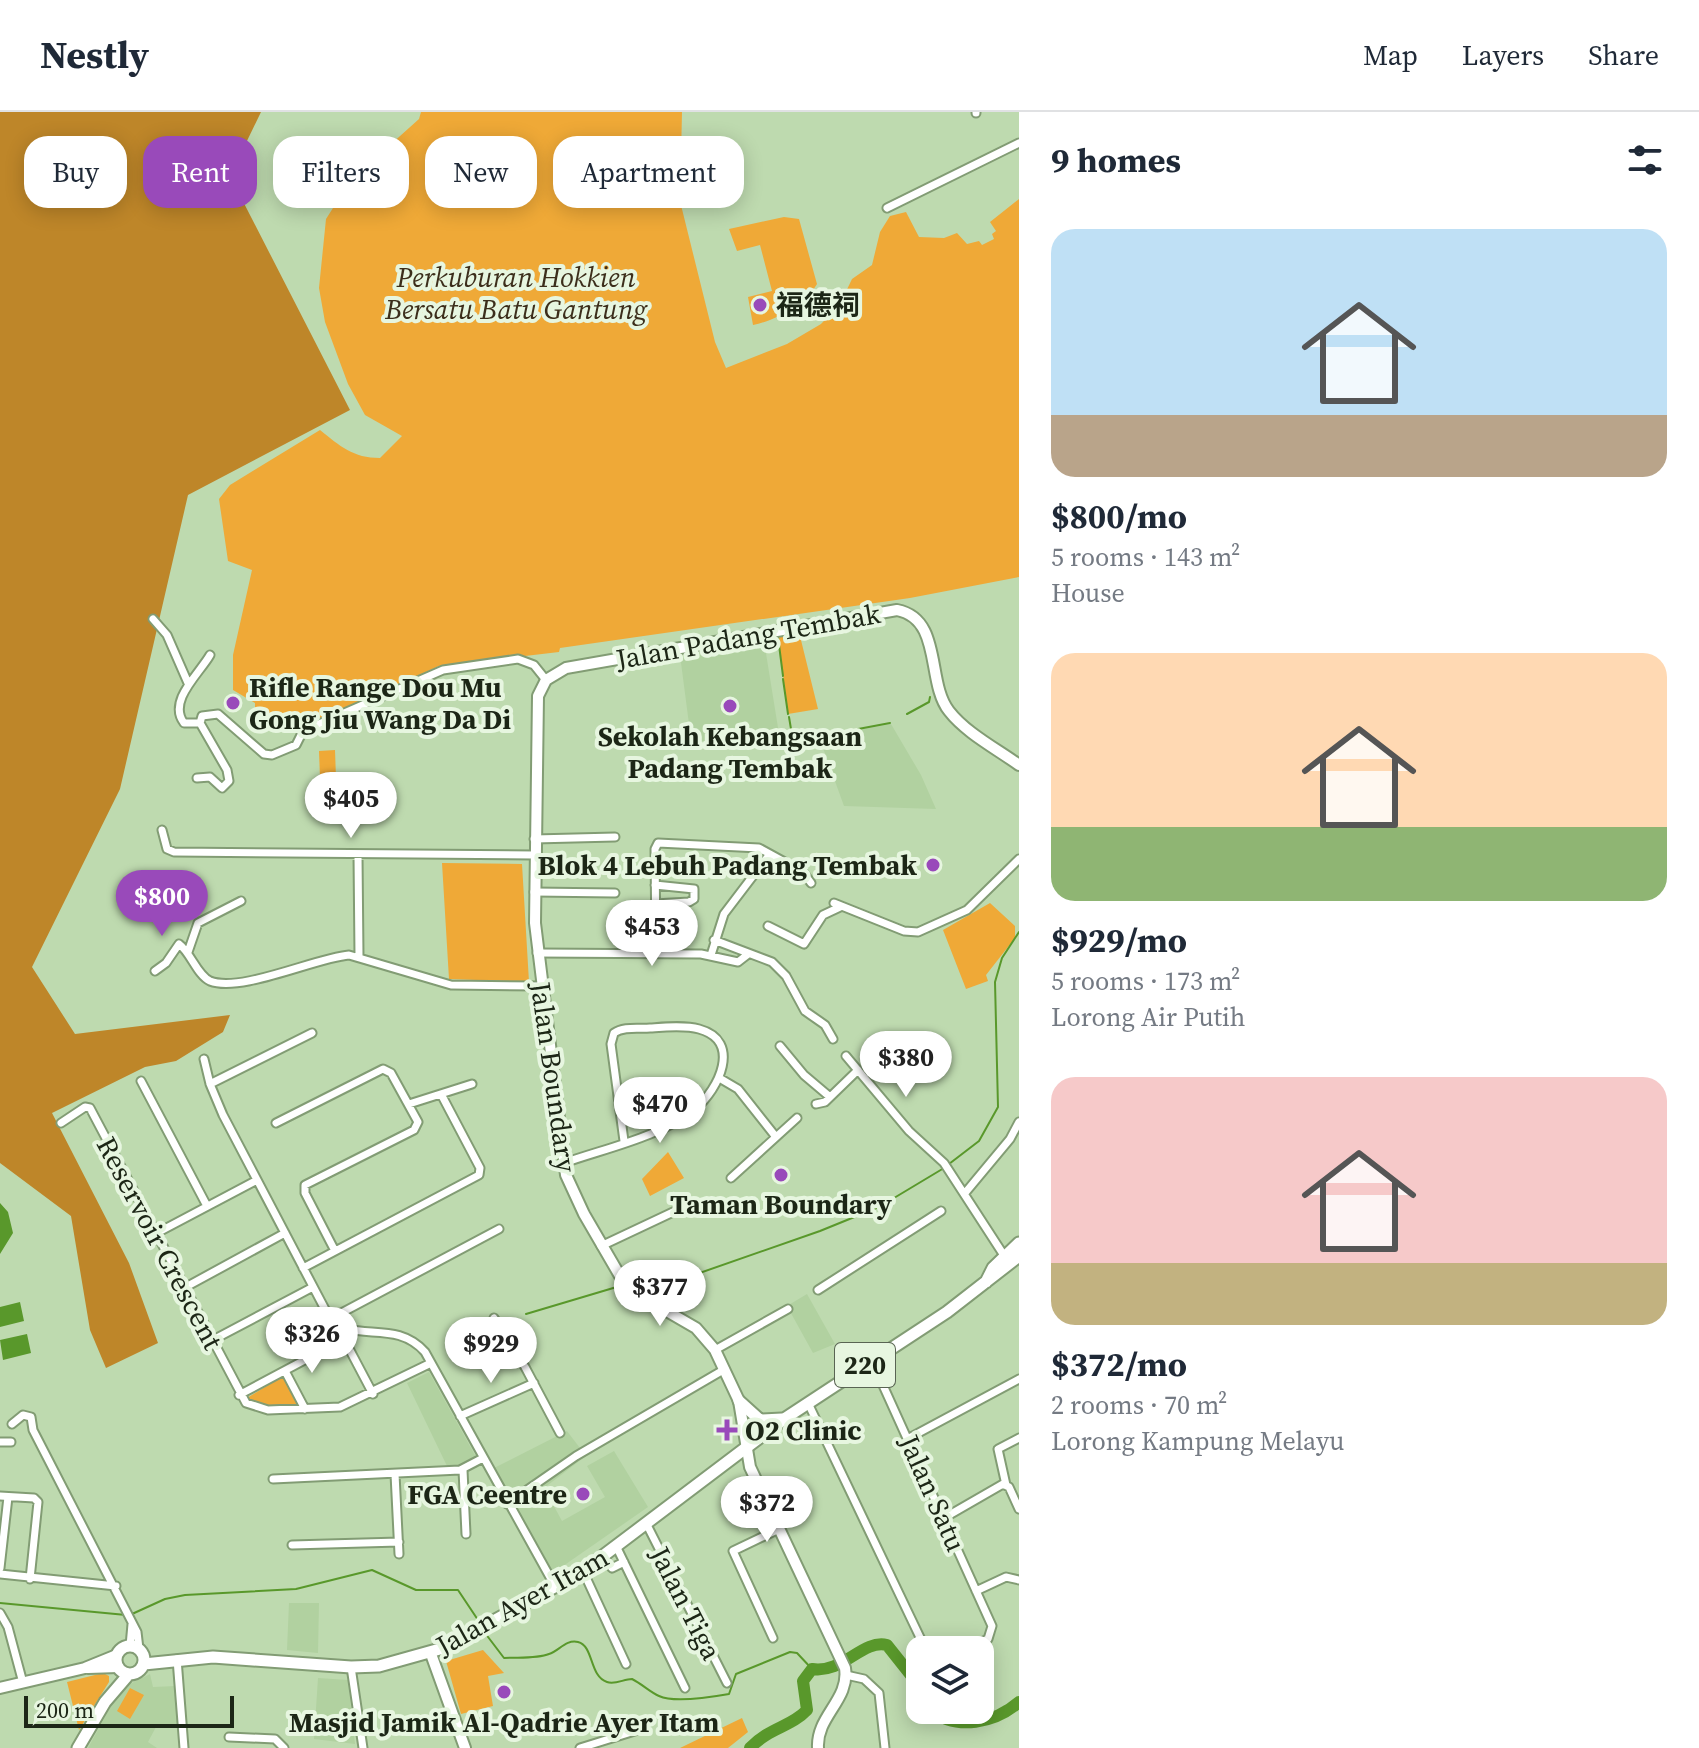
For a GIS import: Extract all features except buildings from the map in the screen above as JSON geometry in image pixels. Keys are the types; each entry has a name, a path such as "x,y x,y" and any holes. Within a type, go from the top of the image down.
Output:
{"main road":[{"name":"Jalan Ayer Itam","path":"985,1283 1005,1257 1018,1250"},
{"name":"Jalan Ayer Itam","path":"139,1654 172,1659 236,1657 351,1667 390,1664 431,1654 556,1588 617,1548 745,1447 985,1283 1018,1250"},
{"path":"739,1401 756,1419 784,1419"},
{"path":"121,1666 140,1671 139,1654"},
{"path":"78,1748 105,1702 121,1666 139,1654"}],"street":[{"path":"887,208 1019,143"},
{"name":"Jalan Padang Tembak","path":"546,680 561,670 581,665 890,610 904,611 924,628 939,688 949,711 1019,765"},
{"path":"153,619 167,635 188,683"},
{"path":"200,723 184,723 179,706 188,683 200,673 210,655"},
{"path":"197,778 210,777 222,788 229,781 227,770 200,723 202,716 218,714 260,753 272,755 296,745 303,731 443,670 518,659 534,665 546,680"},
{"name":"Jalan Boundary","path":"546,680 540,690 536,710 534,892 540,986 564,1163 571,1189 625,1285 696,1328 716,1352 739,1401 750,1467 846,1672"},
{"path":"162,830 167,849 174,852 534,855"},
{"path":"534,839 615,837"},
{"path":"656,953 655,849 663,841 759,848 803,872 811,883"},
{"path":"358,855 359,956"},
{"path":"711,955 724,914 769,855"},
{"path":"768,926 804,944 823,915 837,905 904,931 918,932 967,910 1019,859"},
{"path":"655,885 690,886 694,889 694,899 689,902 655,904"},
{"path":"534,892 615,893"},
{"path":"188,952 198,923 241,901"},
{"path":"714,940 747,955 763,956 779,969 805,1011 825,1025 833,1039"},
{"path":"155,971 166,963 177,945 182,944 204,977 218,982 268,976 333,956 359,956 451,985 540,986"},
{"path":"537,953 711,955 738,962 747,955"},
{"path":"564,1163 624,1141 688,1114 705,1100 721,1079 723,1054 703,1030 617,1030 611,1044 624,1141"},
{"path":"210,1084 312,1033"},
{"path":"780,1046 808,1079 830,1097"},
{"path":"846,1056 917,1140 946,1165 1005,1257"},
{"path":"204,1059 210,1084 329,1317 347,1330 391,1331 419,1346 556,1588"},
{"path":"276,1123 378,1069 391,1073 418,1122 414,1130 305,1185 305,1193 335,1251"},
{"path":"816,1104 830,1097 858,1070"},
{"path":"721,1079 738,1089 776,1137"},
{"path":"141,1081 207,1206"},
{"path":"409,1104 472,1084"},
{"path":"303,1268 479,1175 480,1168 441,1094"},
{"name":"Reservoir Crescent","path":"61,1123 85,1107 90,1108 239,1395"},
{"path":"731,1178 797,1118"},
{"path":"965,1193 1010,1139 1019,1122"},
{"path":"155,1234 257,1180"},
{"path":"601,1246 688,1205"},
{"path":"818,1290 941,1211"},
{"path":"293,1333 499,1229"},
{"path":"184,1288 285,1233"},
{"path":"211,1341 313,1287"},
{"path":"711,1376 716,1352 788,1309"},
{"path":"494,1318 560,1433"},
{"path":"347,1330 344,1339 239,1395 260,1410 340,1407 373,1394 431,1363"},
{"path":"344,1339 373,1394"},
{"name":"Jalan Satu","path":"872,1361 992,1626 989,1636"},
{"path":"507,1504 576,1456 725,1369"},
{"path":"285,1371 305,1409"},
{"path":"909,1438 1019,1379"},
{"path":"460,1416 534,1383"},
{"path":"808,1403 919,1636"},
{"path":"12,1424 23,1415 30,1416 34,1422 33,1430 116,1586 132,1622 139,1654"},
{"path":"1019,1438 998,1449 1006,1485 1017,1498 1019,1509"},
{"path":"0,1442 11,1442"},
{"path":"273,1479 463,1470 483,1458"},
{"path":"463,1470 466,1534"},
{"path":"395,1474 399,1554"},
{"path":"944,1518 999,1484 1006,1485"},
{"path":"0,1568 4,1496 38,1502 30,1579"},
{"name":"Jalan Tiga","path":"646,1523 727,1683"},
{"path":"773,1638 733,1551 779,1529"},
{"path":"292,1545 399,1542"},
{"path":"617,1548 685,1688"},
{"path":"603,1557 612,1568 624,1562"},
{"path":"583,1571 626,1664"},
{"path":"0,1574 116,1586"},
{"path":"976,1591 1006,1577 1019,1580"},
{"path":"0,1613 8,1627 23,1683"},
{"path":"431,1654 465,1748"},
{"path":"172,1659 184,1748"},
{"path":"0,1688 85,1668 121,1666"},
{"path":"351,1667 363,1748"},
{"path":"818,1748 818,1731 841,1694 846,1672 864,1679 879,1693 885,1748"},
{"path":"580,1748 638,1730"},
{"path":"229,1737 275,1739 284,1748"}],"shaded area":[{"path":"0,112 261,112 249,136 143,136 143,208 246,208 350,410 188,495 120,789 32,967 75,1034 230,1015 223,1032 176,1061 145,1067 52,1113 129,1263 158,1343 106,1368 90,1330 71,1216 0,1163"},
{"name":"Sekolah Kebangsaan Padang Tembak","path":"764,641 780,740 696,741 689,724 680,655"},
{"path":"891,724 921,775 936,809 844,806 819,737"},
{"path":"0,1203 8,1212 13,1233 0,1254"},
{"path":"807,1294 835,1344 813,1353 787,1306"},
{"path":"20,1302 24,1321 0,1327 0,1307"},
{"path":"27,1334 31,1353 3,1360 0,1340"},
{"path":"429,1372 476,1457 457,1466 447,1466 407,1383"},
{"path":"567,1431 586,1456 544,1488 562,1521 605,1497 587,1466 614,1451 648,1507 553,1573 494,1468"},
{"path":"289,1603 319,1603 318,1653 287,1650"},
{"path":"150,1674 153,1687 176,1686 178,1726 156,1727 148,1742 157,1748 88,1748 117,1695 126,1686"},
{"path":"318,1678 348,1680 355,1744 314,1739"}],"green space":[{"name":"Perkuburan Hokkien Bersatu Batu Gantung","path":"421,112 682,112 681,136 553,136 553,208 682,208 715,342 726,368 787,344 821,324 840,304 852,279 872,265 880,232 890,216 906,212 919,237 944,238 957,233 967,244 979,241 982,245 994,239 992,234 996,231 990,222 1019,199 1019,577 910,598 560,648 559,652 439,666 298,730 271,721 255,707 255,703 233,690 233,655 252,570 228,561 219,499 230,485 320,430 347,450 380,458 402,436 365,415 348,384 325,322 319,288 326,219 333,208 409,208 409,136 400,136 419,119"},
{"path":"784,217 799,219 817,284 805,299 789,310 753,325 748,297 772,291 760,245 737,251 729,229"},
{"path":"799,632 818,709 788,714 778,636"},
{"path":"335,750 336,778 320,778 319,751"},
{"path":"442,863 522,864 529,982 449,979"},
{"path":"990,903 1015,926 1015,938 986,975 988,981 966,989 943,930"},
{"path":"668,1152 684,1178 650,1196 642,1179"},
{"path":"283,1376 298,1405 262,1406 247,1398"},
{"path":"483,1650 504,1673 488,1676 493,1706 461,1714 446,1661"},
{"path":"103,1673 109,1676 109,1682 79,1730 67,1682"},
{"path":"130,1688 144,1695 130,1719 117,1711"},
{"path":"742,1718 748,1732 728,1748 680,1748"}],"waterway":[{"path":"778,637 783,676"},
{"path":"783,679 788,714"},
{"path":"907,714 929,702 930,697"},
{"path":"789,717 793,741 809,738"},
{"path":"821,736 890,723"},
{"path":"949,1164 979,1141 998,1107 995,982 1002,958 1019,932"},
{"path":"630,1285 691,1276 820,1231 879,1207 944,1168"},
{"path":"526,1314 620,1286"},
{"path":"132,1614 165,1599 185,1595 296,1589 372,1570 416,1590 458,1590 480,1623"},
{"path":"0,1603 126,1615"},
{"path":"485,1633 504,1658 544,1656 570,1642 578,1642 587,1649 601,1679 613,1683 632,1679 659,1696 674,1699 729,1694 736,1674 790,1652 797,1653 812,1669"},
{"path":"750,1748 807,1710 803,1681 812,1669 833,1667 878,1645 887,1645 906,1669"},
{"path":"994,1717 1019,1702"}],"place":[{"name":"福德祠","path":"760,305"},
{"name":"Rifle Range Dou Mu Gong Jiu Wang Da Di","path":"233,703"},
{"name":"Sekolah Kebangsaan Padang Tembak","path":"730,706"},
{"name":"Blok 4 Lebuh Padang Tembak","path":"933,865"},
{"name":"Taman Boundary","path":"781,1175"},
{"name":"O2 Clinic","path":"727,1430"},
{"name":"FGA Ceentre","path":"583,1494"},
{"name":"Masjid Jamik Al-Qadrie Ayer Itam","path":"504,1692"}]}
